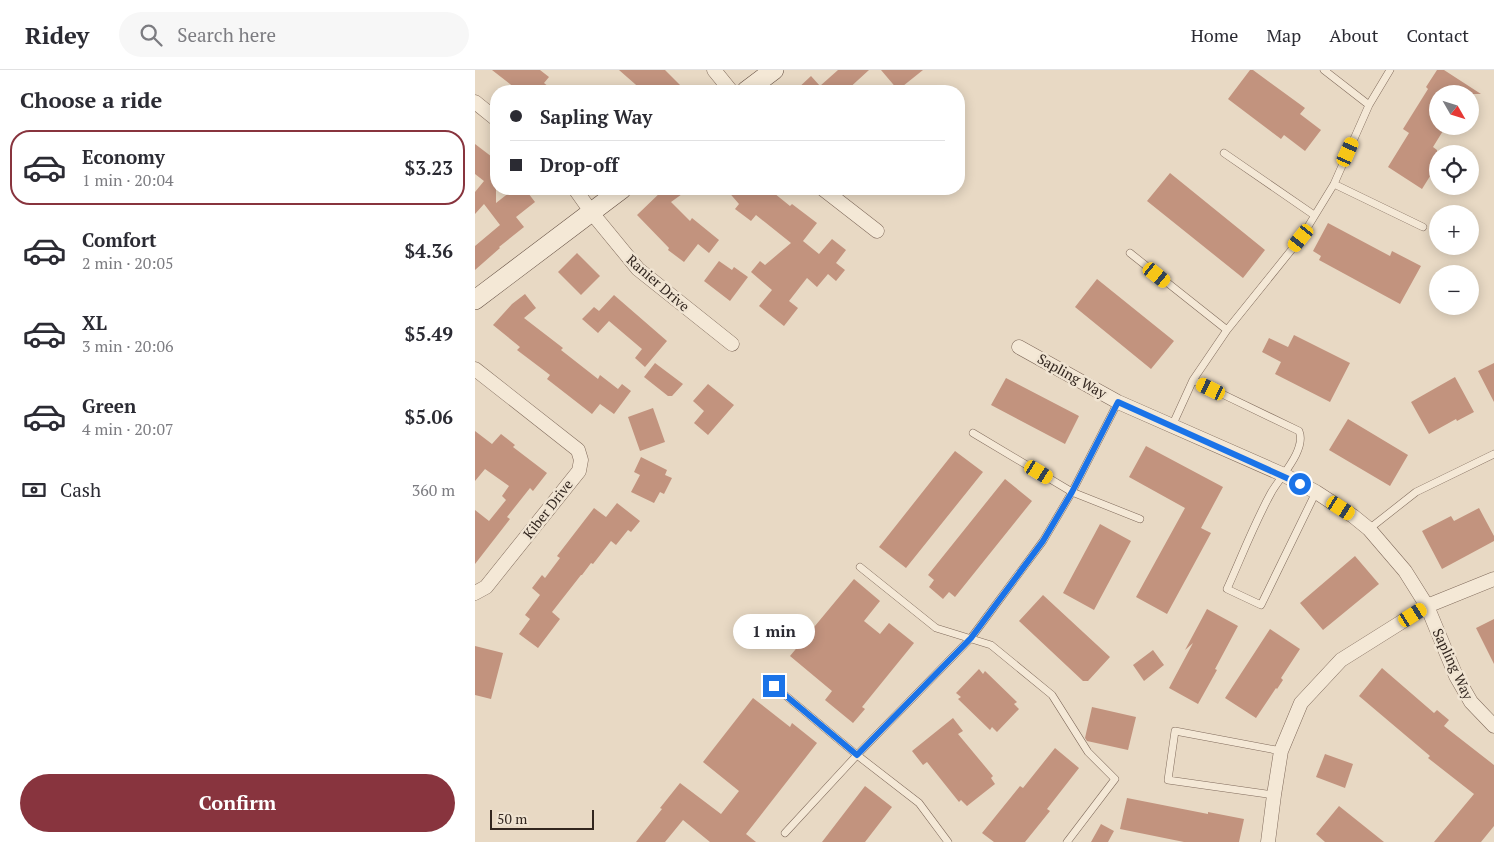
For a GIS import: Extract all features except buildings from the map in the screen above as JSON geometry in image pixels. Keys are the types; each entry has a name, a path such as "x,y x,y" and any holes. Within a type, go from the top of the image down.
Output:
{"street":[{"path":"714,70 726,85"},
{"path":"755,85 775,70"},
{"path":"475,102 490,114"},
{"name":"Ranier Drive","path":"579,195 638,269 732,344"},
{"path":"475,300 614,195"},
{"path":"831,195 877,231"},
{"name":"Sapling Way","path":"1019,347 1118,402 1284,475 1316,492 1353,516 1369,529 1405,571 1427,606 1456,676 1471,702 1494,726"},
{"name":"Kiber Drive","path":"475,369 578,450 581,460 579,471 486,587 475,593"},
{"path":"1268,842 1281,751 1301,703 1341,660 1427,606 1494,579"}],"lane":[{"path":"1323,70 1369,104"},
{"path":"1172,427 1193,380 1227,330 1301,238 1334,184 1369,104 1390,70"},
{"path":"1224,153 1314,215"},
{"path":"1334,184 1423,228"},
{"path":"1130,252 1227,330"},
{"path":"1193,380 1299,432 1301,436 1300,445 1284,475 1271,492 1227,590 1261,605 1316,492"},
{"path":"785,833 857,755 971,638 1043,541 1072,492 1118,402"},
{"path":"973,433 1072,492 1139,519"},
{"path":"1369,529 1416,492 1494,454"},
{"path":"860,567 935,628 991,645 1051,695 1088,752 1115,779 1067,842"},
{"path":"774,686 919,804 948,842"},
{"path":"1274,794 1168,780 1175,731 1281,751"}],"route":[{"path":"774,686 857,755 971,638 1043,541 1072,492 1118,402 1284,475 1300,484"}]}
